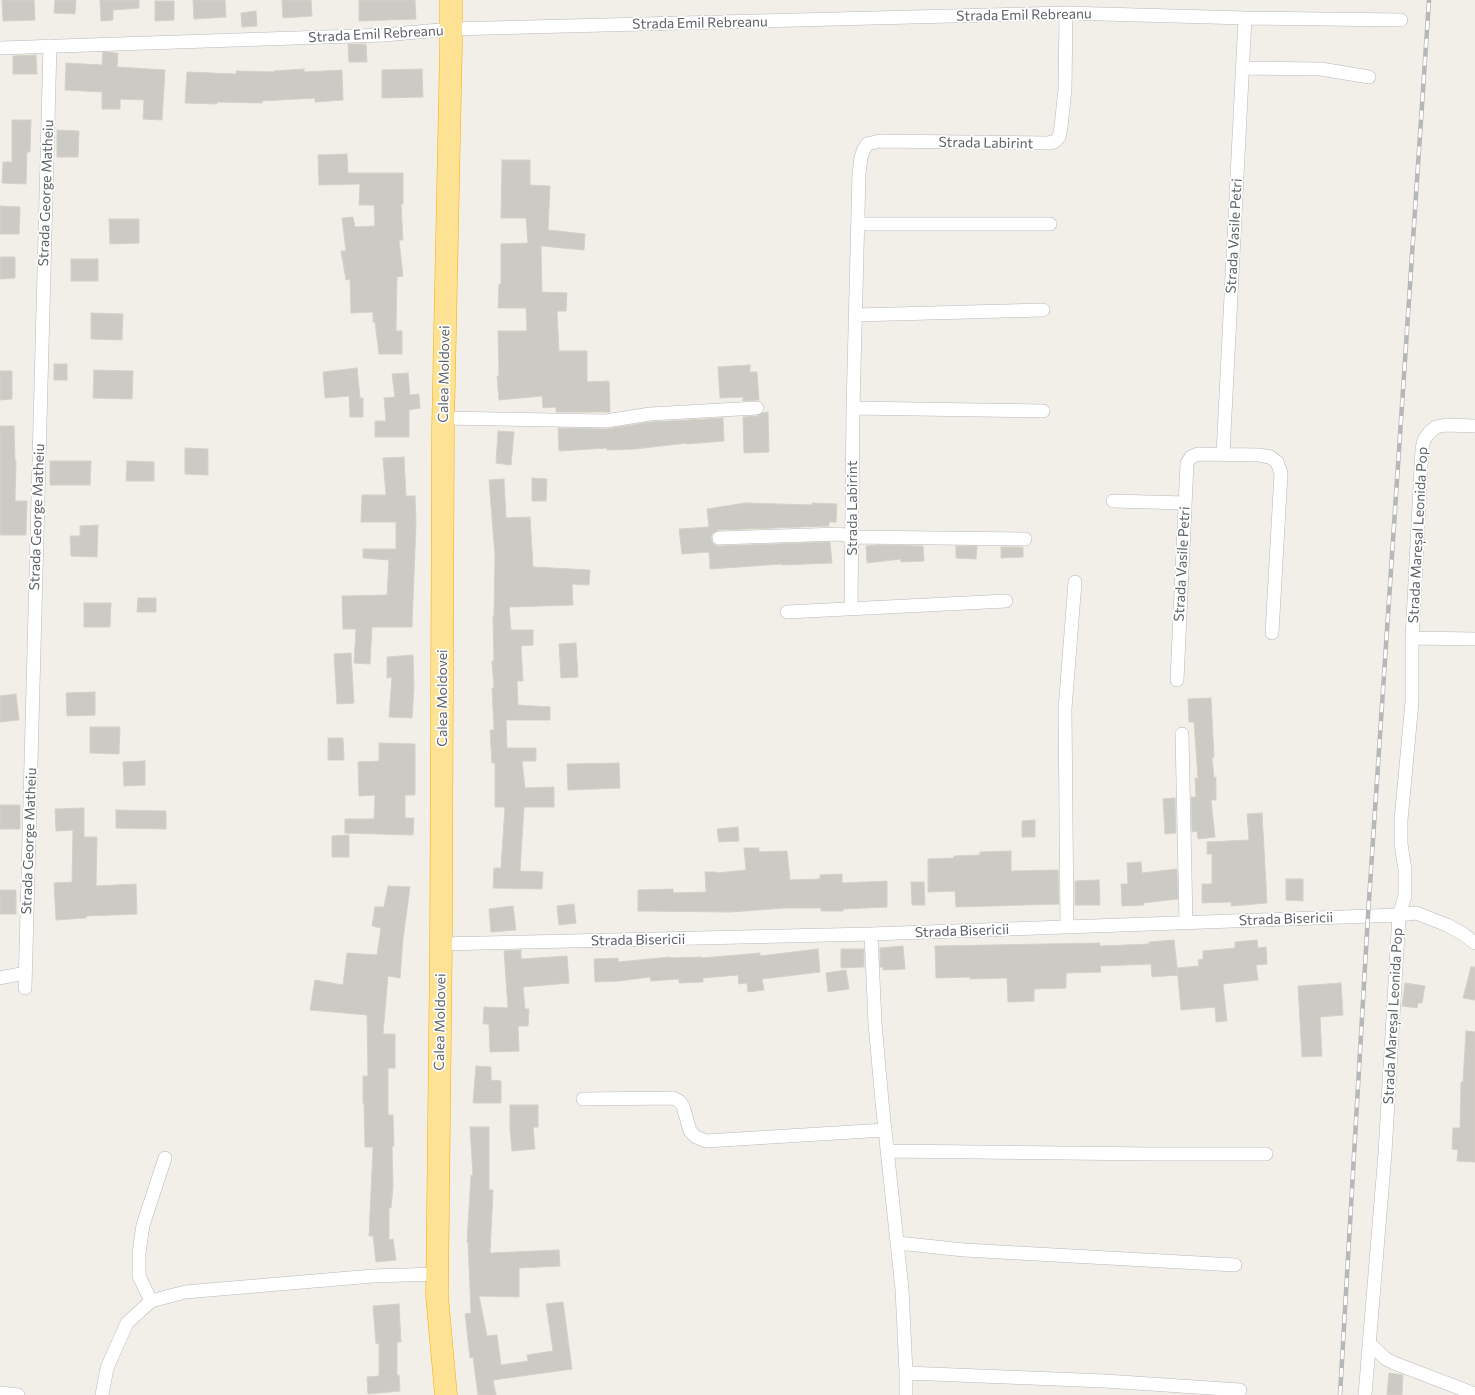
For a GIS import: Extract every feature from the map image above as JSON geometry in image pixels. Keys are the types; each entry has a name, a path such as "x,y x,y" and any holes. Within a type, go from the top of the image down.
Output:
{"highway":[{"name":"Calea Moldovei","path":"446,1395 437,1296 437,1274 443,418 451,0"}],"street":[{"name":"Strada Emil Rebreanu","path":"0,48 384,35 451,29 1066,13 1245,18 1401,20"},
{"name":"Strada Labirint","path":"852,608 853,408 859,174 861,156 867,144 880,141 1054,142 1059,137 1062,127 1065,89 1066,13"},
{"name":"Strada Vasile Petri","path":"1223,454 1245,18"},
{"name":"Strada George Matheiu","path":"25,988 50,46"},
{"path":"1242,68 1321,69 1369,77"},
{"path":"858,224 1050,224"},
{"path":"856,315 1043,310"},
{"path":"443,418 606,421 650,414 757,408"},
{"path":"853,408 1043,411"},
{"name":"Strada Mareșal Leonida Pop","path":"1365,1395 1385,1153 1399,915 1405,896 1405,870 1401,844 1401,820 1412,702 1412,638 1422,450 1424,440 1436,427 1446,425 1475,426"},
{"name":"Strada Vasile Petri","path":"1177,680 1187,462 1191,457 1198,454 1259,455 1270,457 1277,462 1281,473 1272,633"},
{"path":"1113,501 1185,504"},
{"path":"719,538 840,534 852,538 1025,539"},
{"path":"1068,927 1065,709 1075,582"},
{"path":"787,612 1006,601"},
{"name":"Strada Mareșal Leonida Pop","path":"1412,638 1475,639"},
{"path":"1182,734 1186,923"},
{"name":"Strada Bisericii","path":"440,944 871,934 1399,915 1416,913 1448,925 1475,943"},
{"path":"871,934 875,1023 902,1289 906,1395"},
{"path":"0,978 25,973"},
{"path":"584,1099 673,1098 679,1101 683,1106 690,1131 696,1137 706,1141 885,1130"},
{"path":"888,1151 1266,1154"},
{"path":"151,1301 140,1276 138,1253 143,1224 165,1158"},
{"path":"898,1243 964,1250 1235,1266"},
{"path":"102,1395 107,1368 127,1322 151,1301 185,1292 373,1276 437,1274"},
{"path":"1369,1343 1386,1359 1394,1363 1475,1394"},
{"path":"906,1373 1105,1381 1240,1390"},
{"path":"0,1393 18,1395"}],"building":[{"path":"2,0 34,0 35,20 3,21"},
{"path":"55,0 76,0 75,14 54,13"},
{"path":"100,0 139,0 139,8 113,10 113,20 101,21"},
{"path":"193,0 225,0 226,17 194,19"},
{"path":"282,0 311,0 312,16 283,18"},
{"path":"359,0 415,0 416,19 359,21"},
{"path":"155,1 174,1 174,20 155,21"},
{"path":"256,11 257,26 242,27 241,13"},
{"path":"348,44 366,44 367,62 349,62"},
{"path":"103,52 118,53 117,67 165,70 162,120 143,119 144,100 120,99 120,109 102,109 102,92 65,90 66,63 102,65"},
{"path":"36,55 37,74 13,74 13,56"},
{"path":"304,69 304,72 342,70 343,100 315,102 315,98 262,101 262,103 185,103 187,72 236,74 236,71 274,72"},
{"path":"422,69 423,97 382,98 382,70"},
{"path":"12,120 31,120 30,152 27,152 26,184 2,183 3,162 12,162"},
{"path":"57,130 79,131 78,157 57,157"},
{"path":"347,154 348,173 403,173 403,204 401,204 403,240 399,240 403,276 397,277 396,331 402,331 402,354 379,354 375,322 373,322 373,312 351,313 350,279 346,280 341,251 346,251 342,218 353,217 355,227 375,226 374,205 359,205 360,184 319,185 318,155"},
{"path":"502,160 530,160 530,185 550,186 548,230 585,234 584,250 541,246 542,292 567,293 566,311 557,311 559,351 587,351 587,382 609,381 610,412 556,412 556,407 543,408 542,396 499,400 497,376 499,376 498,331 527,331 526,308 498,308 499,284 501,284 501,244 528,243 526,218 501,218"},
{"path":"0,206 20,207 19,234 0,234"},
{"path":"109,219 139,219 139,243 110,244"},
{"path":"0,257 15,257 15,278 0,279"},
{"path":"71,259 98,259 98,281 71,281"},
{"path":"91,313 123,314 122,340 91,339"},
{"path":"54,364 67,364 67,380 54,380"},
{"path":"750,365 750,372 757,372 759,400 743,401 743,397 720,398 718,367"},
{"path":"357,368 360,398 363,398 363,417 350,417 349,396 325,398 323,372"},
{"path":"94,370 133,371 132,399 93,398"},
{"path":"0,371 12,371 12,399 0,400"},
{"path":"408,373 410,395 419,394 420,408 409,410 409,437 375,437 375,421 386,421 384,398 395,397 392,374"},
{"path":"768,412 769,452 744,453 743,417 757,416"},
{"path":"723,418 724,441 687,443 635,449 607,450 607,448 559,451 558,428 606,429 651,422"},
{"path":"0,426 14,426 16,461 15,501 27,501 26,535 0,535"},
{"path":"498,431 514,432 511,465 496,463"},
{"path":"185,448 208,449 208,475 185,474"},
{"path":"404,457 406,496 415,496 416,522 412,627 372,627 370,664 354,663 356,629 343,629 342,596 387,595 389,560 363,558 363,549 396,549 396,522 361,522 362,495 386,495 383,458"},
{"path":"50,461 91,461 90,485 50,485"},
{"path":"127,461 154,462 154,481 126,481"},
{"path":"532,478 547,479 546,501 532,501"},
{"path":"504,479 506,518 530,517 533,567 590,570 589,585 572,584 573,605 509,607 511,630 533,630 533,645 521,646 523,681 517,681 518,705 550,707 550,720 506,720 507,748 536,748 536,761 522,761 525,788 554,787 554,807 524,807 520,871 543,872 542,889 493,888 494,868 501,868 505,807 495,807 495,763 492,763 490,730 494,730 492,688 494,688 492,661 494,661 493,616 495,555 489,480"},
{"path":"745,503 812,505 812,503 837,504 836,522 829,522 829,526 718,530 712,534 711,538 715,545 830,542 832,563 782,564 710,569 709,552 682,554 679,529 709,527 707,509"},
{"path":"98,525 97,557 71,556 70,536 80,536 80,526"},
{"path":"866,546 923,546 924,561 901,562 901,559 867,563"},
{"path":"956,546 977,546 976,559 956,558"},
{"path":"1001,547 1023,547 1023,557 1001,558"},
{"path":"138,598 156,598 156,612 137,612"},
{"path":"84,603 111,603 110,627 84,627"},
{"path":"576,643 578,677 561,678 559,644"},
{"path":"351,653 354,703 337,704 334,654"},
{"path":"413,655 414,687 412,718 389,717 392,677 387,678 387,657"},
{"path":"95,692 95,715 67,716 66,693"},
{"path":"16,694 19,720 0,722 0,696"},
{"path":"1211,698 1214,757 1212,758 1214,778 1216,777 1216,800 1211,800 1215,837 1198,839 1197,831 1192,832 1191,797 1196,797 1195,778 1198,778 1194,722 1189,722 1188,699"},
{"path":"90,727 120,727 119,754 90,753"},
{"path":"328,738 343,738 344,760 328,760"},
{"path":"379,743 415,744 415,795 405,795 405,818 414,818 413,835 345,833 345,819 374,819 375,795 359,796 358,762 379,761"},
{"path":"145,761 145,785 124,786 123,762"},
{"path":"619,763 620,788 568,790 567,764"},
{"path":"1175,798 1176,833 1165,834 1163,799"},
{"path":"0,805 20,805 20,829 0,829"},
{"path":"84,808 84,837 97,837 96,886 136,884 137,914 86,916 86,918 56,920 54,883 72,882 73,830 56,831 55,809"},
{"path":"116,810 166,811 166,829 116,828"},
{"path":"1262,813 1267,903 1231,906 1231,902 1202,903 1202,884 1212,884 1212,854 1207,854 1207,842 1249,840 1247,814"},
{"path":"1035,820 1035,837 1022,837 1022,821"},
{"path":"738,827 739,841 719,842 717,829"},
{"path":"349,835 349,857 332,857 332,836"},
{"path":"744,848 759,848 759,852 787,851 790,880 820,879 820,875 842,874 842,883 887,881 887,907 843,909 843,911 821,911 821,908 785,908 731,912 638,911 638,890 673,889 673,893 706,892 705,872 716,873 746,870"},
{"path":"1011,851 1011,871 1058,870 1059,904 956,907 955,891 928,892 928,859 980,855 980,852"},
{"path":"1141,862 1142,873 1177,869 1178,899 1143,903 1144,905 1122,906 1121,884 1128,884 1127,863"},
{"path":"1286,879 1303,879 1303,901 1286,900"},
{"path":"1099,880 1100,905 1075,905 1075,881"},
{"path":"911,882 924,882 925,905 912,905"},
{"path":"388,886 410,887 403,939 400,978 388,976 383,1034 395,1034 395,1068 388,1068 388,1115 393,1115 394,1146 392,1146 393,1186 391,1208 389,1208 389,1240 393,1239 396,1260 376,1262 373,1236 369,1236 373,1147 365,1147 363,1103 363,1076 368,1076 367,1015 310,1010 315,980 343,985 347,953 377,955 381,928 372,926 375,907 384,907"},
{"path":"0,890 16,890 16,914 0,914"},
{"path":"574,904 576,923 559,925 557,906"},
{"path":"513,906 516,930 491,932 489,909"},
{"path":"1174,940 1178,975 1152,977 1151,964 1100,966 1101,972 1066,973 1066,988 1034,989 1034,1001 1008,1002 1007,978 936,978 935,946 1100,943 1100,946 1149,944 1149,942"},
{"path":"1257,940 1258,948 1266,947 1267,964 1256,965 1258,980 1223,984 1227,1021 1216,1022 1215,1007 1181,1010 1177,968 1199,966 1198,960 1203,959 1203,951 1235,948 1235,942"},
{"path":"903,946 905,969 883,970 883,967 880,967 880,948"},
{"path":"818,949 820,972 762,979 764,990 748,992 747,983 739,984 738,975 703,978 703,982 679,983 679,979 651,981 650,977 595,982 594,959 618,958 618,962 670,957 702,958 760,953 760,956"},
{"path":"841,949 864,949 864,967 841,968"},
{"path":"521,950 521,959 567,956 569,983 523,987 525,1009 529,1009 528,1026 518,1026 519,1051 490,1052 489,1024 483,1024 484,1007 508,1008 504,951"},
{"path":"1471,967 1475,967 1475,1000 1463,998"},
{"path":"846,970 849,989 828,992 826,973"},
{"path":"1341,983 1343,1015 1320,1017 1322,1056 1302,1057 1298,986"},
{"path":"1405,983 1425,986 1422,1003 1418,1003 1417,1008 1402,1006"},
{"path":"1466,1031 1475,1032 1475,1162 1457,1161 1458,1150 1452,1149 1453,1128 1460,1128 1461,1082 1463,1082"},
{"path":"476,1066 491,1067 491,1080 501,1081 501,1103 473,1103"},
{"path":"510,1105 538,1105 538,1127 533,1127 535,1149 512,1151"},
{"path":"470,1127 489,1127 489,1190 493,1190 490,1253 559,1250 560,1266 519,1268 519,1297 479,1296 487,1336 497,1335 501,1365 528,1361 527,1355 553,1351 546,1304 563,1302 572,1369 493,1380 496,1395 478,1395 473,1357 470,1358 465,1314 471,1313 467,1242 471,1175 473,1176"},
{"path":"399,1304 401,1342 397,1342 397,1375 399,1375 400,1391 368,1394 367,1377 379,1376 379,1343 376,1344 373,1306"},
{"path":"1389,1373 1403,1375 1402,1395 1387,1395"}],"railway":[{"path":"1340,1395 1368,915 1429,0"}]}
